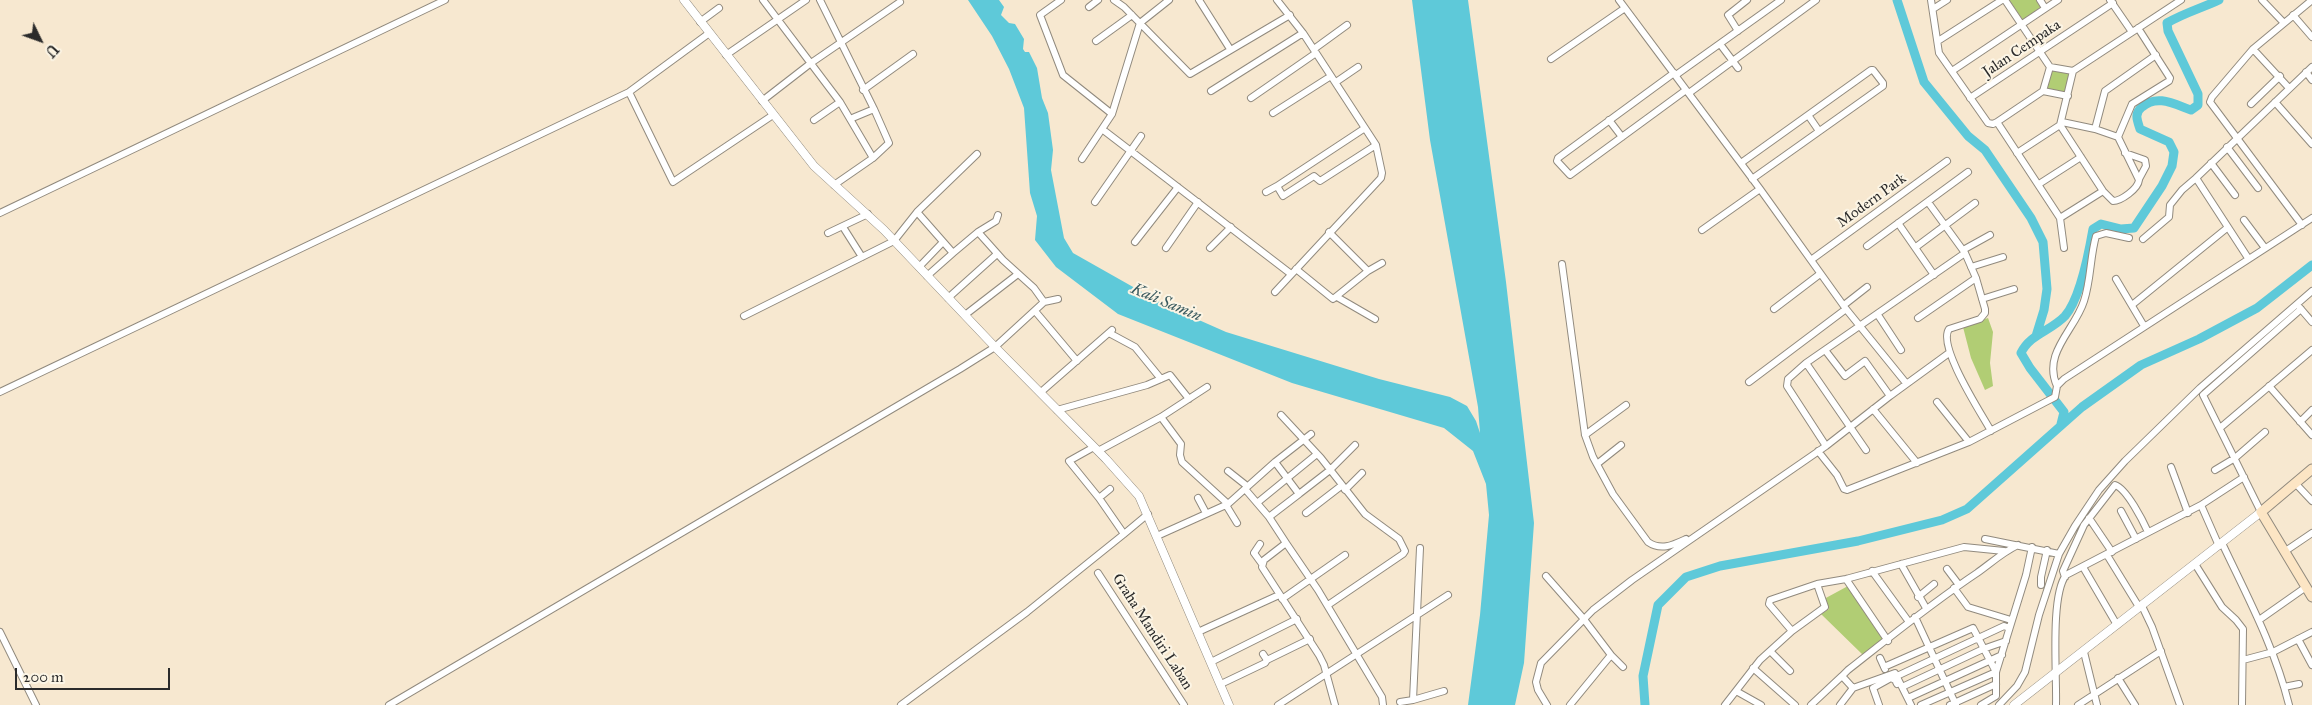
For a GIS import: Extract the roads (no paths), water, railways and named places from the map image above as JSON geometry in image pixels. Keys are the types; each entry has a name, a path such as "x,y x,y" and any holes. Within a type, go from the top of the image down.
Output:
{"main road":[{"path":"2312,469 2261,512 2312,597"}],"street":[{"path":"0,213 445,0"},
{"path":"684,0 708,34 814,166 834,186 868,214 1096,449 1139,496 1229,705"},
{"path":"763,0 840,102 872,158"},
{"path":"726,55 806,0"},
{"path":"820,0 889,140 887,146 834,186"},
{"path":"1061,0 1040,14 1063,75 1112,114"},
{"path":"1090,7 1098,0"},
{"path":"1114,0 1132,15 1190,74 1290,15"},
{"path":"1082,159 1112,114 1140,23 1169,0"},
{"path":"1199,0 1230,49"},
{"path":"1275,292 1382,176 1376,145 1303,33 1278,0"},
{"path":"1619,0 1741,163 1820,274 1906,383"},
{"path":"1738,31 1728,15 1747,0"},
{"path":"1780,0 1720,44 1609,120 1558,158 1557,161 1570,175 1816,0"},
{"path":"1930,0 1934,9 1940,53 1988,123 1998,122 2043,91 2050,67"},
{"path":"1934,9 1947,0"},
{"path":"1938,41 2004,0 2050,67 2073,71 2181,0"},
{"path":"2040,0 2045,8"},
{"path":"1952,72 2058,0"},
{"path":"2262,0 2284,23"},
{"path":"762,101 811,63 900,2"},
{"path":"2112,2 2132,32"},
{"name":"Jalan Cempaka","path":"1970,98 2112,2"},
{"path":"2302,224 2211,104 2210,100 2253,49 2293,15 2311,3"},
{"path":"700,22 719,8"},
{"path":"1551,59 1625,8"},
{"path":"1096,42 1132,15"},
{"path":"2293,15 2312,37"},
{"path":"1251,98 1315,51 1346,25"},
{"path":"2138,28 2170,79 2132,104 2118,137 2139,179"},
{"path":"1211,91 1303,33"},
{"path":"0,392 629,92 708,34"},
{"path":"1720,44 1738,68"},
{"path":"2253,49 2280,76 2289,88"},
{"path":"863,90 913,54"},
{"path":"2095,129 2105,91 2156,54"},
{"path":"1336,82 1358,67"},
{"path":"2143,239 2169,217 2170,205 2182,190 2312,67"},
{"path":"1741,163 1871,70 1874,70 1883,83 1883,86 1752,179"},
{"path":"2073,71 2061,124 2103,191 2115,202 2138,186 2139,179 2146,166 2145,160 2125,153"},
{"path":"2306,72 2312,80"},
{"path":"1273,113 1331,76"},
{"path":"2252,104 2280,76"},
{"path":"2043,91 2068,96"},
{"path":"629,92 673,182 773,115"},
{"path":"814,120 840,102"},
{"path":"2275,102 2312,144"},
{"path":"850,119 874,109"},
{"path":"1808,115 1819,131"},
{"path":"1609,120 1622,137"},
{"path":"1998,122 2060,218 2064,248"},
{"path":"2017,153 2061,124 2095,129 2118,137"},
{"path":"2066,134 2071,131 2072,125"},
{"path":"1266,192 1365,128"},
{"path":"1102,130 1293,272 1330,297 1337,297 1375,319"},
{"path":"1095,202 1141,136"},
{"path":"1277,186 1283,196 1314,176 1320,181 1376,145"},
{"path":"2227,147 2258,188"},
{"path":"744,316 894,241 918,212 977,154"},
{"path":"2038,184 2081,157"},
{"name":"Modern Park","path":"1811,260 1947,161"},
{"path":"2211,164 2235,195"},
{"path":"1867,246 1968,172"},
{"path":"2196,178 2248,258"},
{"path":"1135,242 1178,187"},
{"path":"1702,230 1760,189"},
{"path":"2060,218 2103,191"},
{"path":"1166,248 1198,202"},
{"path":"1928,202 1964,251 1976,278 1985,309 1983,317 1947,331 1949,354 1991,431"},
{"path":"1916,248 1975,202"},
{"path":"918,212 953,253"},
{"path":"828,233 868,214"},
{"path":"927,276 978,232 997,220 998,215"},
{"path":"2057,386 2064,378 2312,218"},
{"path":"2244,220 2265,248"},
{"path":"1898,223 1934,274"},
{"path":"843,227 862,257"},
{"path":"1210,248 1231,227"},
{"path":"2132,305 2227,228"},
{"path":"978,232 997,254 1034,288 1044,302"},
{"path":"1329,232 1368,271"},
{"path":"1818,451 1845,490 1917,464 1969,442 2055,397 2057,386 2054,375 2054,358 2056,350 2084,303 2096,236 2106,233 2129,238"},
{"path":"1826,446 1787,386 1788,379 1806,363 1860,327 1990,234"},
{"path":"919,267 943,242"},
{"path":"948,298 997,254"},
{"path":"1971,267 2003,257"},
{"path":"1337,297 1368,271 1382,263"},
{"path":"1562,264 1585,435 1597,464 1614,494 1648,542 1659,547 1665,547 1699,534"},
{"path":"965,315 1018,274"},
{"path":"1774,309 1820,274"},
{"path":"1918,318 1976,278"},
{"path":"2116,279 2144,326"},
{"path":"1749,382 1845,307 1867,287"},
{"path":"1982,299 2014,289"},
{"path":"2000,705 2017,686 2025,672 2038,615 2058,557 2082,514 2110,475 2200,388 2312,291"},
{"path":"389,705 599,583 995,347 1044,302 1058,299"},
{"path":"2296,304 2312,322"},
{"path":"2014,705 2058,673 2261,512 2204,395 2301,309"},
{"path":"1035,311 1077,361"},
{"path":"1878,314 1901,350"},
{"path":"1041,392 1110,332 1138,349 1161,379"},
{"path":"1825,350 1845,376 1865,361 1890,396"},
{"path":"2220,428 2312,350"},
{"path":"1547,705 1538,690 1536,682 1541,663 1583,618 1632,580 1826,446 1906,383 1949,354"},
{"path":"1806,363 1866,450"},
{"path":"1057,410 1141,387 1172,373 1189,400"},
{"path":"2269,386 2312,436"},
{"path":"1124,534 1099,498 1069,461 1161,417 1207,387"},
{"path":"1937,402 1969,442"},
{"path":"1585,435 1626,405"},
{"path":"1873,409 1917,464"},
{"path":"2300,422 2312,410"},
{"path":"1281,415 1306,440 1365,514 1399,539 1405,551 1404,554 1328,605"},
{"path":"1161,417 1181,444 1180,455 1182,462 1227,504 1237,523"},
{"path":"2215,470 2234,458 2265,432"},
{"path":"1156,536 1227,504 1275,462 1306,440 1311,434"},
{"path":"1269,517 1330,470 1355,445"},
{"path":"1597,464 1621,445"},
{"path":"1256,503 1317,454"},
{"path":"1275,462 1299,494"},
{"path":"2171,467 2188,513"},
{"path":"1228,471 1246,488 1269,517 1328,605 1382,697 1383,705"},
{"path":"1306,513 1362,473"},
{"path":"2064,574 2083,567 2202,506 2244,477"},
{"path":"2296,484 2312,501"},
{"path":"2056,705 2058,673 2056,606 2059,587 2077,539 2089,518 2112,486 2118,485 2134,507 2148,532"},
{"path":"1099,498 1110,489"},
{"path":"1198,498 1206,513"},
{"path":"2202,506 2273,652 2288,705"},
{"path":"2121,511 2136,539"},
{"path":"900,705 1026,612 1148,514"},
{"path":"2089,518 2141,606 2161,651 2178,704"},
{"path":"2284,552 2312,535"},
{"path":"1986,539 2047,550 2058,557 2064,574"},
{"path":"1262,564 1286,543"},
{"path":"1260,544 1254,553 1280,597 1310,638 1327,673 1335,705"},
{"path":"1810,705 1842,676 1926,608 2004,551 2018,545"},
{"path":"1792,631 1769,601 1817,584 1846,579 1964,547 2004,551"},
{"path":"1981,705 1995,699 1996,672 2026,575 2032,547"},
{"path":"1413,700 1420,548"},
{"path":"2041,585 2040,577 2047,550"},
{"path":"1198,632 1280,597 1345,555"},
{"path":"1901,564 1918,597 1926,608"},
{"path":"2195,564 2222,607 2243,629 2242,705"},
{"path":"2083,567 2117,625"},
{"path":"1947,569 1968,607 2011,620"},
{"path":"1872,571 1912,620 1928,647 1954,704 1996,684"},
{"name":"Graha Mandiri Laban","path":"1098,573 1184,705"},
{"path":"1546,576 1622,667"},
{"path":"1846,579 1888,640"},
{"path":"1725,705 1753,668 1770,651 1792,631 1825,607 1817,584"},
{"path":"1918,597 1934,584"},
{"path":"2259,620 2306,587"},
{"path":"1278,705 1448,595"},
{"path":"1211,662 1298,620"},
{"path":"1897,676 2004,626 2009,628"},
{"path":"1884,667 1972,628 1996,672"},
{"path":"0,632 36,705"},
{"path":"2243,660 2273,652 2312,632"},
{"path":"1220,684 1265,663 1265,657 1310,638"},
{"path":"2298,639 2312,665"},
{"path":"1902,687 1983,649 2006,641"},
{"path":"1770,651 1790,671"},
{"path":"2078,705 2161,651"},
{"path":"2084,652 2097,705"},
{"path":"1570,705 1611,655"},
{"path":"1909,703 1944,680 2002,655"},
{"path":"1880,658 1887,675"},
{"path":"1753,668 1795,705"},
{"path":"1921,705 1996,672"},
{"path":"1840,705 1853,688 1895,673 1909,703"},
{"path":"1842,676 1853,688"},
{"path":"1879,705 1873,688 1894,678 1909,703"},
{"path":"2118,678 2135,705"},
{"path":"2284,686 2299,684"},
{"path":"1400,702 1444,691"},
{"path":"1736,691 1761,705"}],"water":[{"path":"968,0 999,0 1004,7 1001,15 1009,23 1015,24 1024,39 1023,49 1025,52 1029,52 1037,68 1042,98 1048,113 1053,150 1051,170 1064,238 1073,253 1165,305 1226,332 1379,379 1450,397 1467,406 1476,421 1480,433 1478,407 1430,140 1412,0 1468,0 1506,282 1534,523 1524,663 1515,705 1468,705 1480,615 1489,515 1486,484 1473,451 1444,428 1292,383 1118,314 1056,267 1035,240 1037,216 1030,193 1024,108 1009,69 992,36"}],"waterway":[{"path":"1897,0 1924,82 1968,136 1985,150 2031,218 2043,242 2047,289 2044,310 2036,336"},
{"path":"2061,424 2064,412 2030,368 2021,353 2030,341 2059,321 2070,308 2083,275 2093,229 2101,224 2121,229 2134,228 2162,186 2172,166 2174,152 2169,142 2140,129 2137,114 2139,109 2154,101 2166,101 2191,110 2198,105 2198,94 2168,31 2167,23 2219,0"},
{"path":"1645,705 1643,676 1658,605 1686,577 1720,566 1858,541 1942,520 1967,509 2082,407 2141,365 2199,339 2257,308 2312,265"}],"water label":[{"name":"Kali Samin","path":"1166,303"}]}
